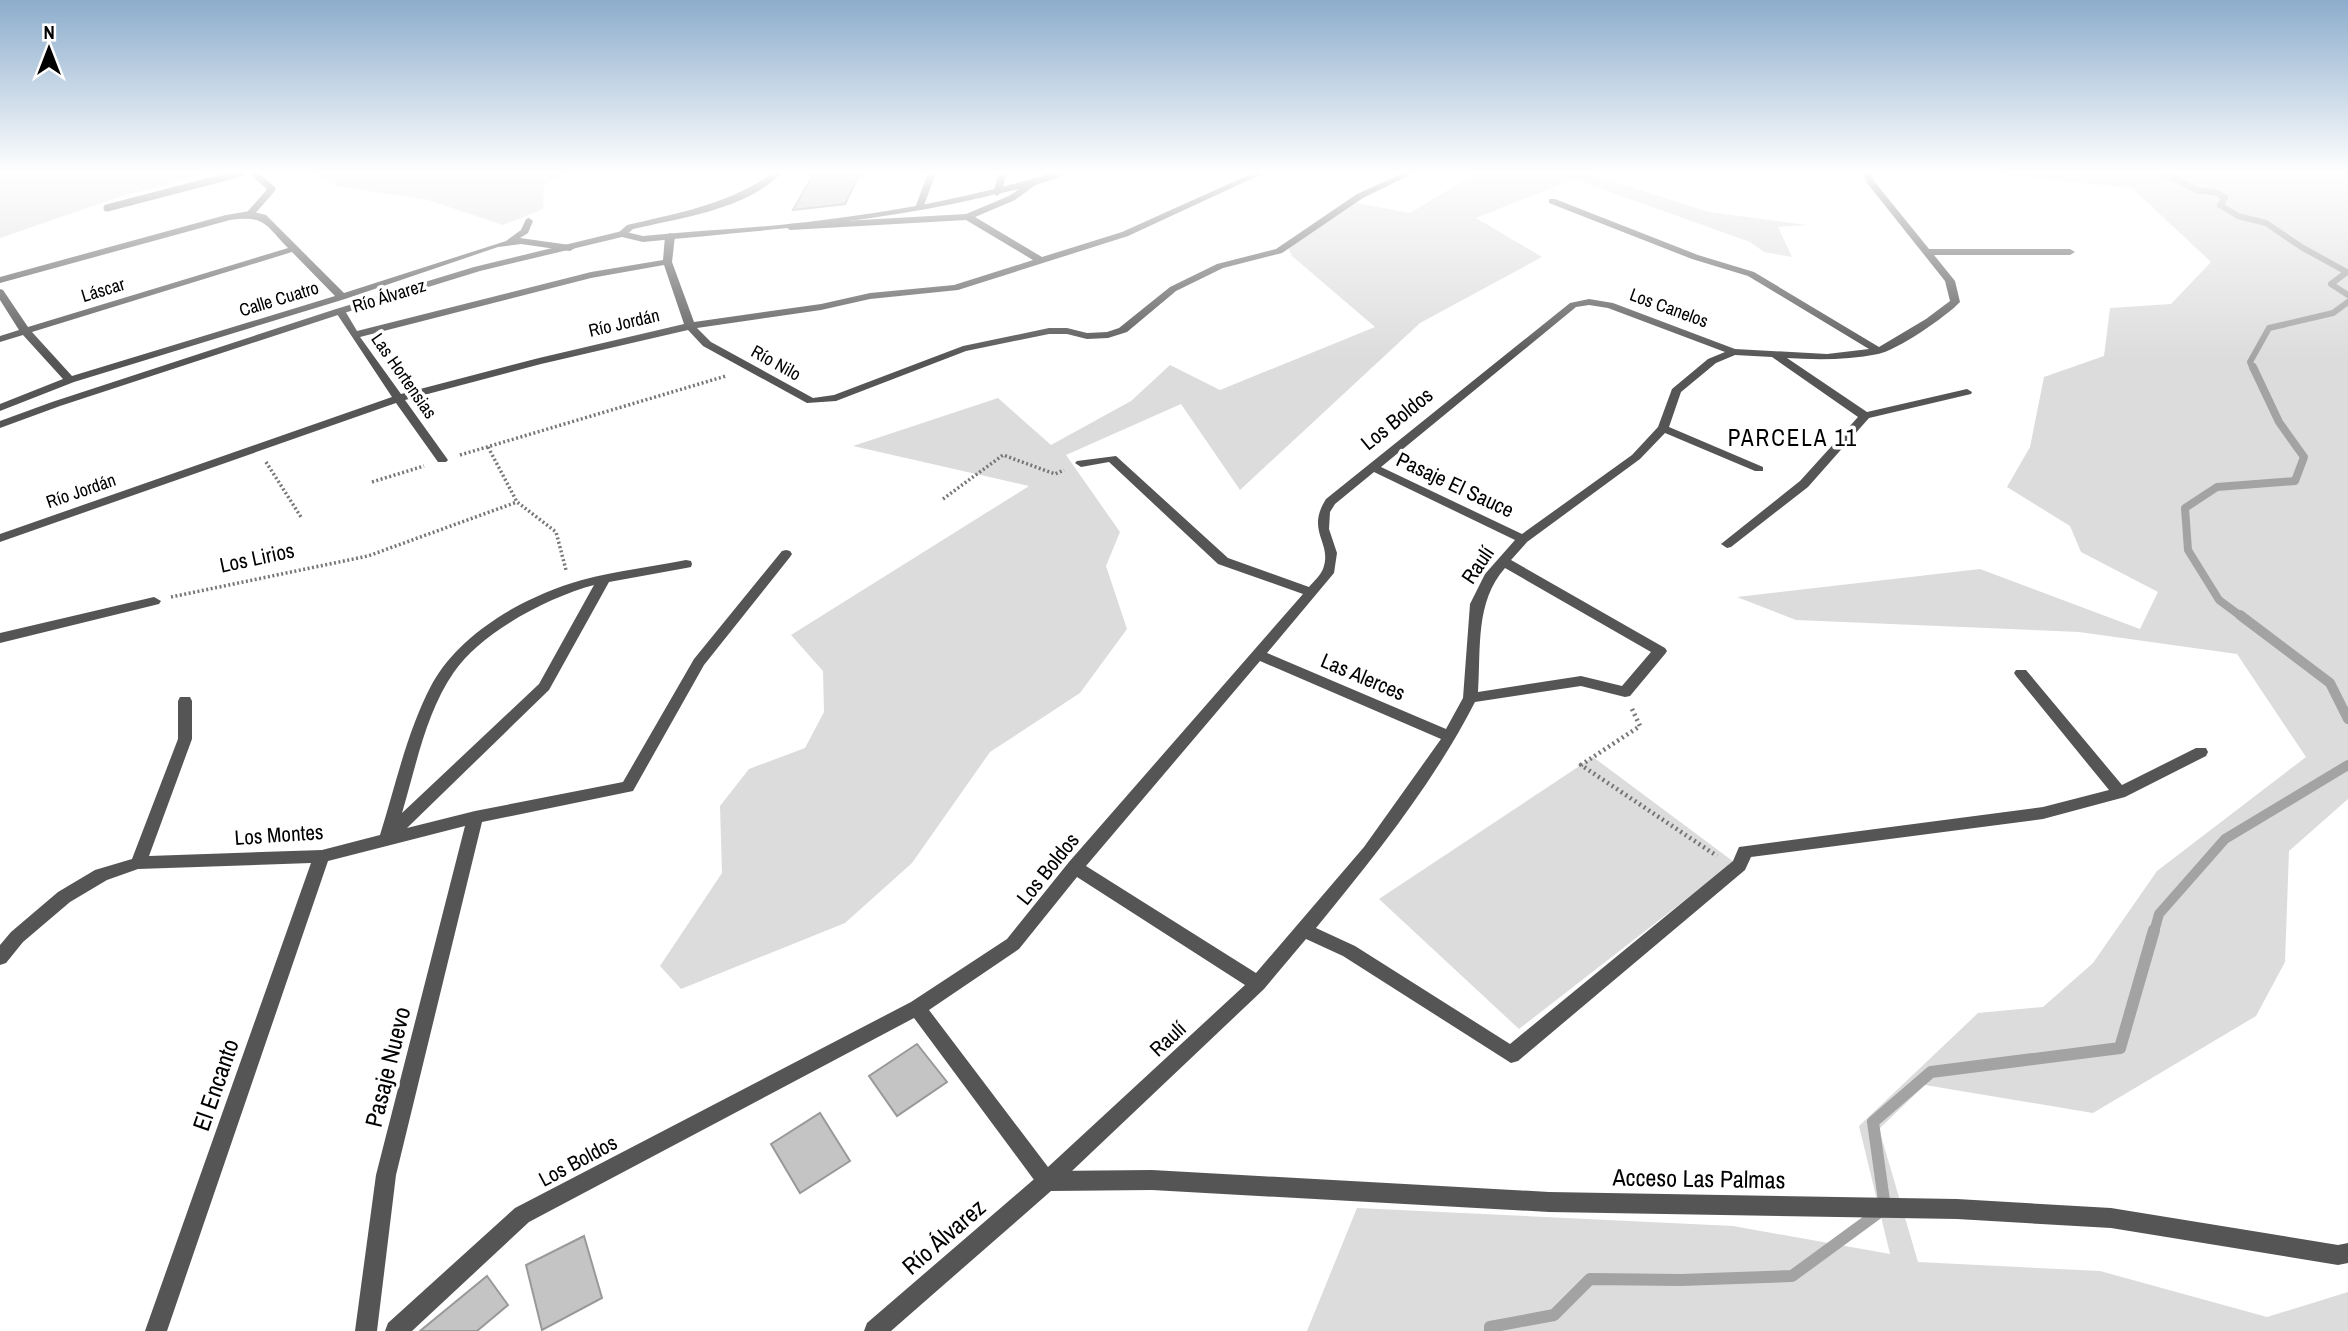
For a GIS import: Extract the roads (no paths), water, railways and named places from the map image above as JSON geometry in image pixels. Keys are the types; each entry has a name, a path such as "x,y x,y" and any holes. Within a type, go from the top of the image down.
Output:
{"street":[{"path":"0,280 162,235"},
{"path":"282,235 342,297"},
{"path":"508,242 520,235"},
{"name":"Río Álvarez","path":"0,425 56,404 340,311 477,269 618,235"},
{"name":"Río Álvarez","path":"627,235 643,239 681,235"},
{"path":"997,235 1038,260"},
{"name":"Río Jordán","path":"0,538 397,399 539,361 690,326 821,307 870,296 955,288 1121,235"},
{"name":"Río Nilo","path":"670,236 667,262 690,326 707,344 811,401 836,398 963,349 1024,335 1067,331 1087,336 1108,335 1123,330 1173,289 1220,266 1279,251 1302,235"},
{"path":"1639,235 1695,257 1751,274 1879,351"},
{"name":"Raulí","path":"1047,1181 1258,984 1370,851 1450,737 1470,698 1478,604 1490,578 1523,539 1636,457 1663,428 1676,391 1712,361 1734,352 1827,357 1879,351 1930,321 1955,302 1950,281 1913,235"},
{"name":"Calle Cuatro","path":"0,408 70,380 342,297 508,242 535,242 570,248"},
{"name":"Láscar","path":"0,339 296,248"},
{"path":"1927,252 2070,253"},
{"path":"354,335 591,275 667,262"},
{"path":"0,292 25,331 70,380"},
{"name":"Los Canelos","path":"1589,302 1610,304 1734,352"},
{"name":"Los Boldos","path":"396,1331 522,1215 917,1008 1013,944 1075,867 1328,573 1332,563 1332,551 1320,525 1322,513 1330,502 1573,305 1589,302"},
{"name":"Las Hortensias","path":"340,311 397,399 442,460"},
{"path":"1773,353 1865,416"},
{"path":"1727,544 1804,484 1865,416 1967,392"},
{"path":"1663,428 1759,469"},
{"path":"1081,463 1112,458 1223,561 1311,592"},
{"name":"Pasaje El Sauce","path":"1372,467 1523,539"},
{"name":"Los Montes","path":"0,958 17,937 64,897 101,875 138,863 322,856 387,837 475,817 628,787 699,662 786,554"},
{"path":"1470,698 1581,681 1625,692 1660,651 1503,562"},
{"path":"387,837 430,702 451,667 473,643 520,613 571,588 685,564"},
{"path":"387,837 544,687 603,581"},
{"path":"0,638 154,601"},
{"name":"Las Alerces","path":"1259,655 1450,737"},
{"path":"2021,673 2120,793"},
{"path":"138,863 185,739 185,701"},
{"path":"1304,930 1349,951 1511,1055 1739,865 1745,851 2043,813 2120,793 2201,752"},
{"name":"Pasaje Nuevo","path":"366,1331 386,1175 475,817"},
{"name":"El Encanto","path":"156,1331 322,856"},
{"path":"1075,867 1258,984"},
{"path":"917,1008 1047,1181"},
{"name":"Acceso Las Palmas","path":"1047,1181 1152,1180 1549,1202 1970,1210 2112,1218 2338,1255 2348,1253"},
{"name":"Río Álvarez","path":"875,1331 1047,1181"}],"waterway":[{"path":"2284,235 2347,272 2331,284 2348,295"},
{"path":"2253,369 2250,362 2269,328 2333,313 2348,302"},
{"path":"2242,617 2219,600 2188,550 2185,508 2217,487 2295,481 2304,457 2279,422 2253,367"},
{"path":"2240,615 2330,683 2348,719"},
{"path":"2154,932 2159,914 2225,839 2348,765"},
{"path":"1490,1331 1490,1327 1554,1315 1590,1279 1681,1280 1792,1276 1885,1208 1873,1122 1931,1072 2120,1048 2154,930"}],"district":[{"name":"PARCELA 11","path":"1793,438"}]}
